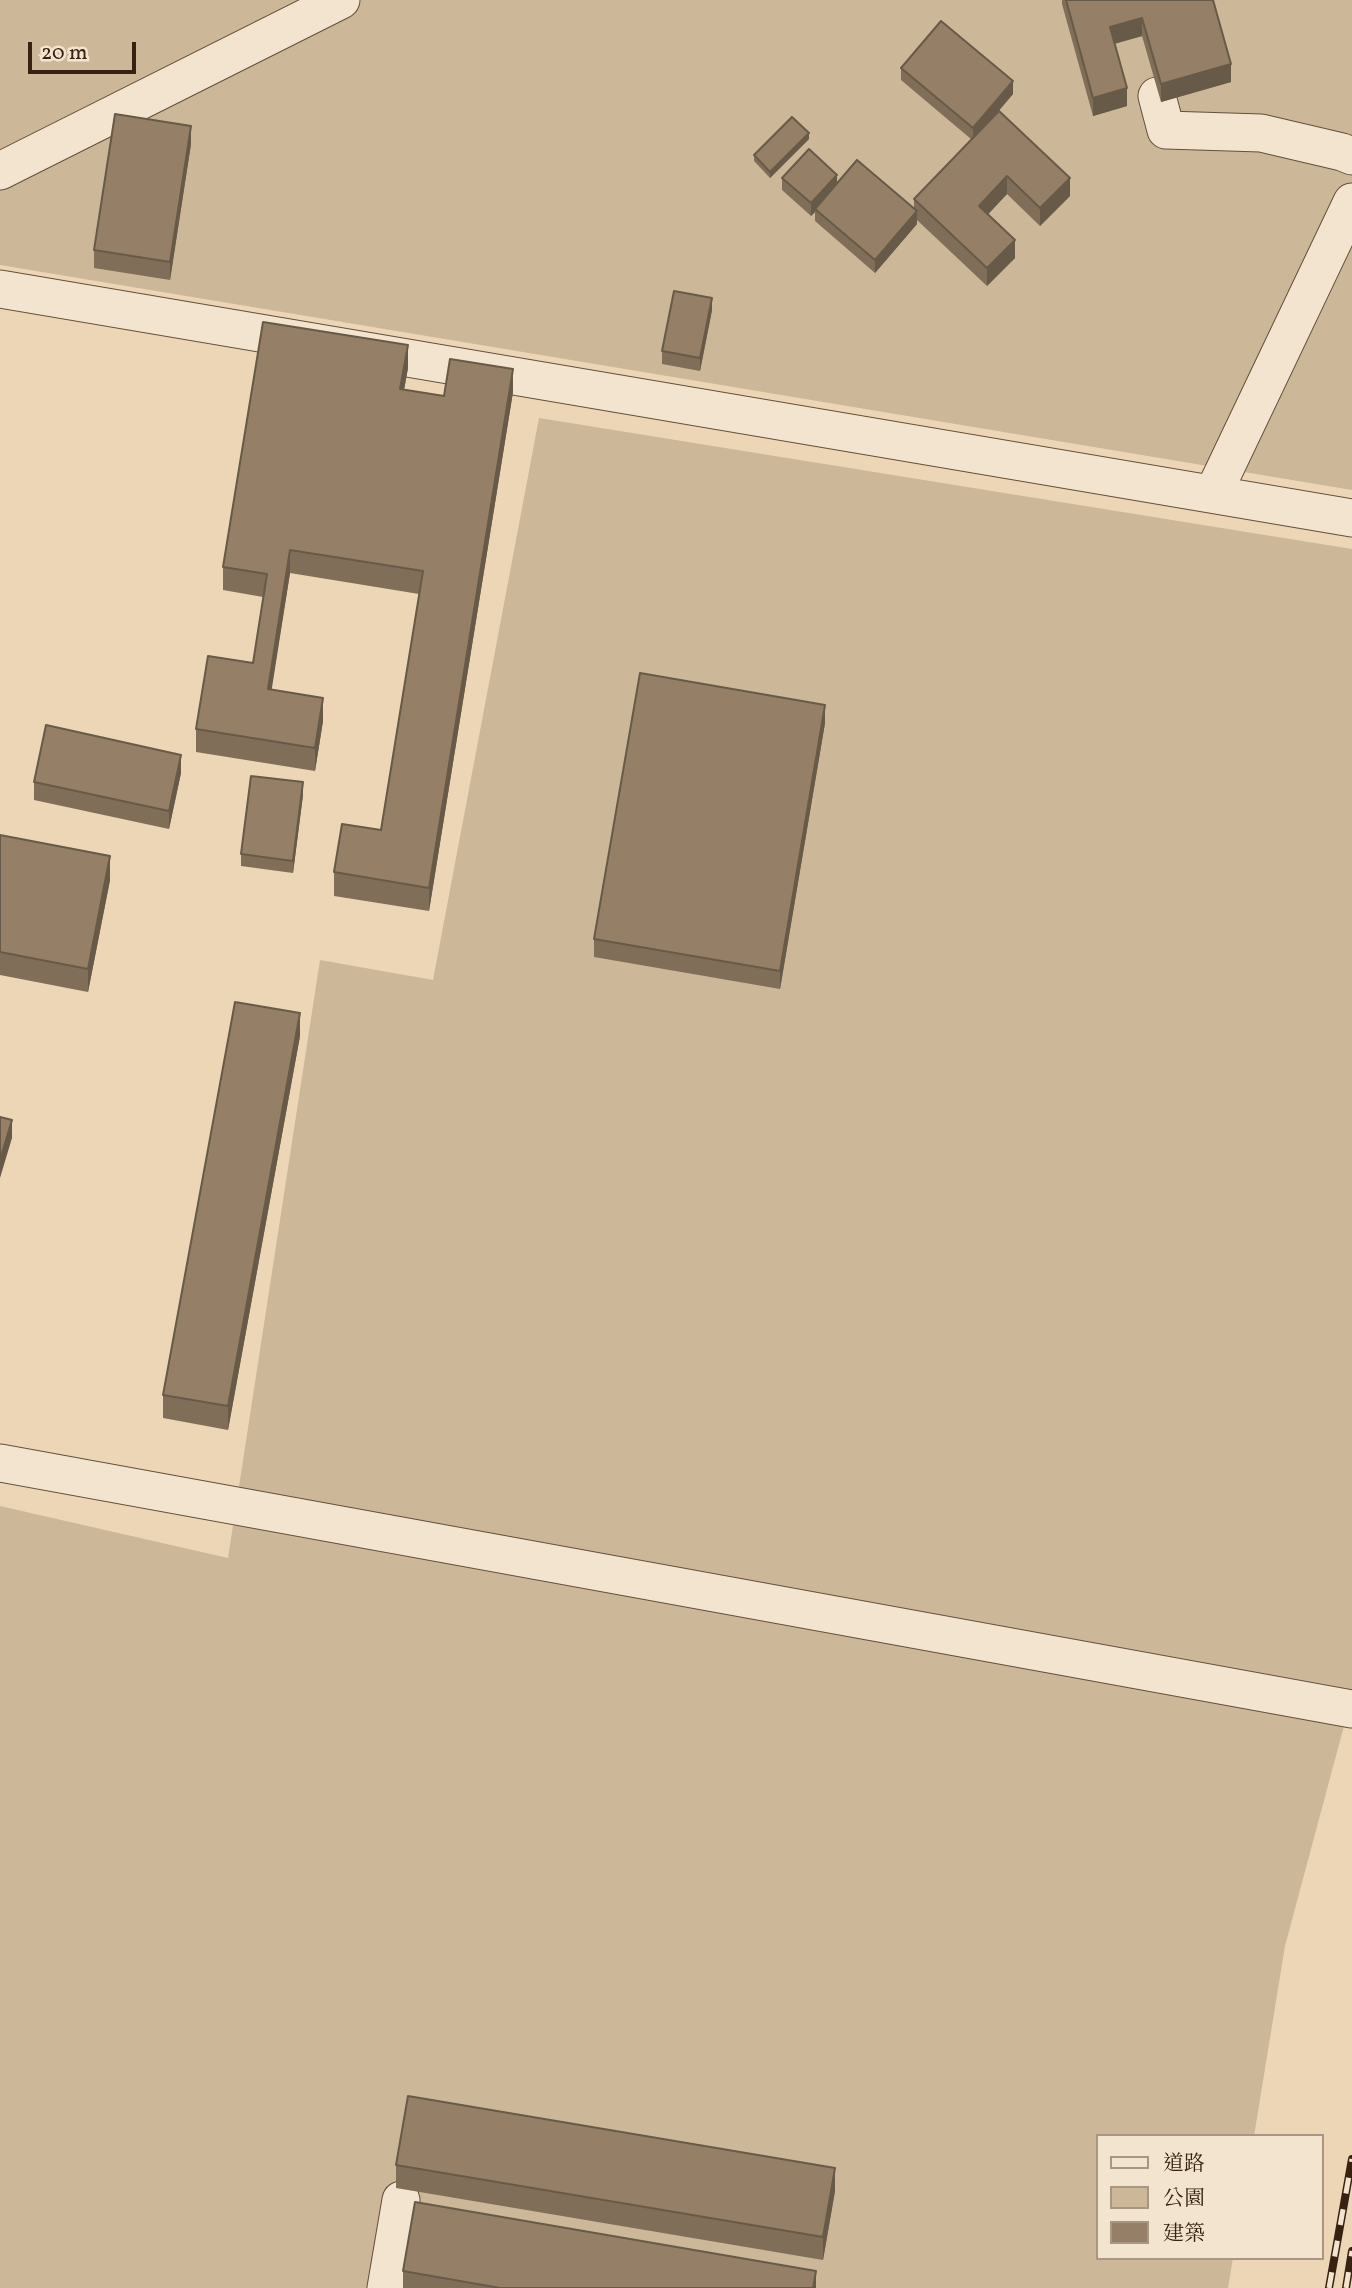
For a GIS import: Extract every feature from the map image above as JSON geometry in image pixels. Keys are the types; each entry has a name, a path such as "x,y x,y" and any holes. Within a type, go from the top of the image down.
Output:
{"lane":[{"path":"0,171 341,0"},
{"path":"1157,96 1166,130 1261,133 1352,156"},
{"path":"1213,494 1352,202"},
{"path":"0,289 1352,518"},
{"path":"0,1463 1352,1709"},
{"path":"386,2288 401,2200"}],"green space":[{"path":"0,0 1352,0 1352,490 0,265"},
{"path":"539,418 1352,549 1352,1696 1285,1946 1254,2134 1096,2134 1096,2260 1233,2260 1228,2288 0,2288 0,1506 228,1558 320,960 433,980"}],"building":[{"path":"1066,0 1213,0 1231,64 1161,84 1142,18 1110,27 1127,88 1093,98"},
{"path":"941,21 1013,81 973,128 901,68"},
{"path":"999,111 1070,178 1040,208 1007,176 979,206 1015,240 987,268 914,199"},
{"path":"115,114 191,126 170,262 94,250"},
{"path":"792,117 809,133 770,172 754,155"},
{"path":"809,149 837,175 811,203 782,178"},
{"path":"857,160 917,211 875,260 815,209"},
{"path":"674,291 712,298 700,358 662,351"},
{"path":"263,322 408,345 400,389 444,396 450,359 513,369 429,888 334,872 342,824 381,830 423,571 290,550 268,689 323,698 315,748 196,729 208,656 253,663 267,574 223,567"},
{"path":"640,673 825,705 780,971 594,939"},
{"path":"46,725 181,755 169,811 34,782"},
{"path":"251,776 303,782 293,861 241,854"},
{"path":"0,835 110,856 88,969 0,952"},
{"path":"235,1002 300,1013 228,1406 163,1395"},
{"path":"0,1117 12,1120 0,1160"},
{"path":"408,2096 835,2168 823,2237 396,2165"},
{"path":"415,2202 816,2271 813,2288 500,2288 403,2271"}],"railway":[{"path":"1329,2288 1352,2159"},
{"path":"1346,2288 1352,2251"}]}
